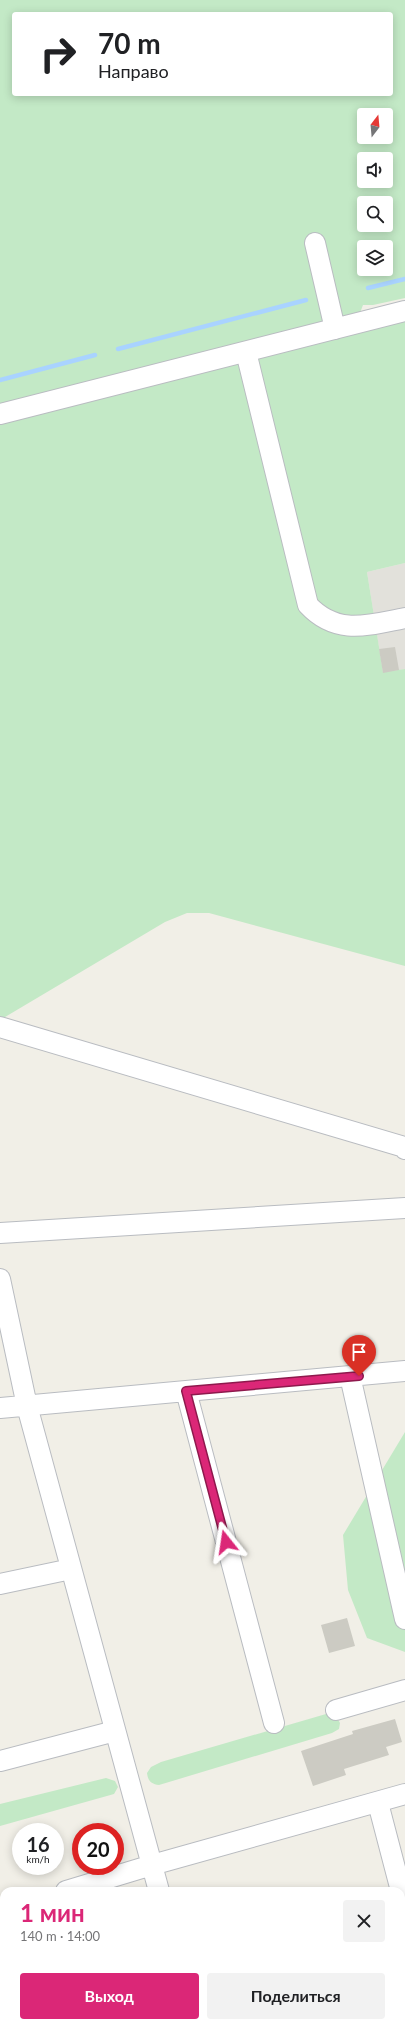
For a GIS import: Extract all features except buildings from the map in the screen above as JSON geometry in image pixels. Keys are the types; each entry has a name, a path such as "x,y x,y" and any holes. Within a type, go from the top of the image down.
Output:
{"lane":[{"path":"314,243 335,329"},
{"path":"0,414 405,311"},
{"path":"246,352 308,605 322,618 341,625 356,626 405,618"},
{"path":"0,1027 404,1147 405,1149"},
{"path":"0,1233 405,1208"},
{"path":"0,1279 27,1406 158,1887"},
{"path":"0,1408 405,1370"},
{"path":"350,1376 405,1619"},
{"path":"186,1391 274,1722"},
{"path":"0,1584 71,1569"},
{"path":"336,1710 405,1690"},
{"path":"0,1761 115,1731"},
{"path":"79,1887 152,1865 378,1803 405,1794"},
{"path":"378,1803 400,1887"}],"shaded area":[{"path":"405,563 405,669 383,673 367,572"}],"green space":[{"path":"0,0 405,0 405,298 373,305 363,305 358,318 0,411"},
{"path":"405,320 405,563 367,572 383,672 405,669 405,966 209,913 187,913 165,922 0,1020 0,419"},
{"path":"405,1432 405,1652 367,1638 348,1590 343,1535"},
{"path":"326,1714 337,1718 340,1723 339,1729 332,1733 159,1785 150,1782 148,1778 147,1773 151,1767 161,1762"},
{"path":"106,1778 115,1781 118,1787 114,1794 0,1826 0,1804"}],"waterway":[{"path":"368,288 405,279"},
{"path":"118,349 306,300"},
{"path":"0,380 95,355"}],"route":[{"path":"226,1542 186,1391 359,1376"}]}
